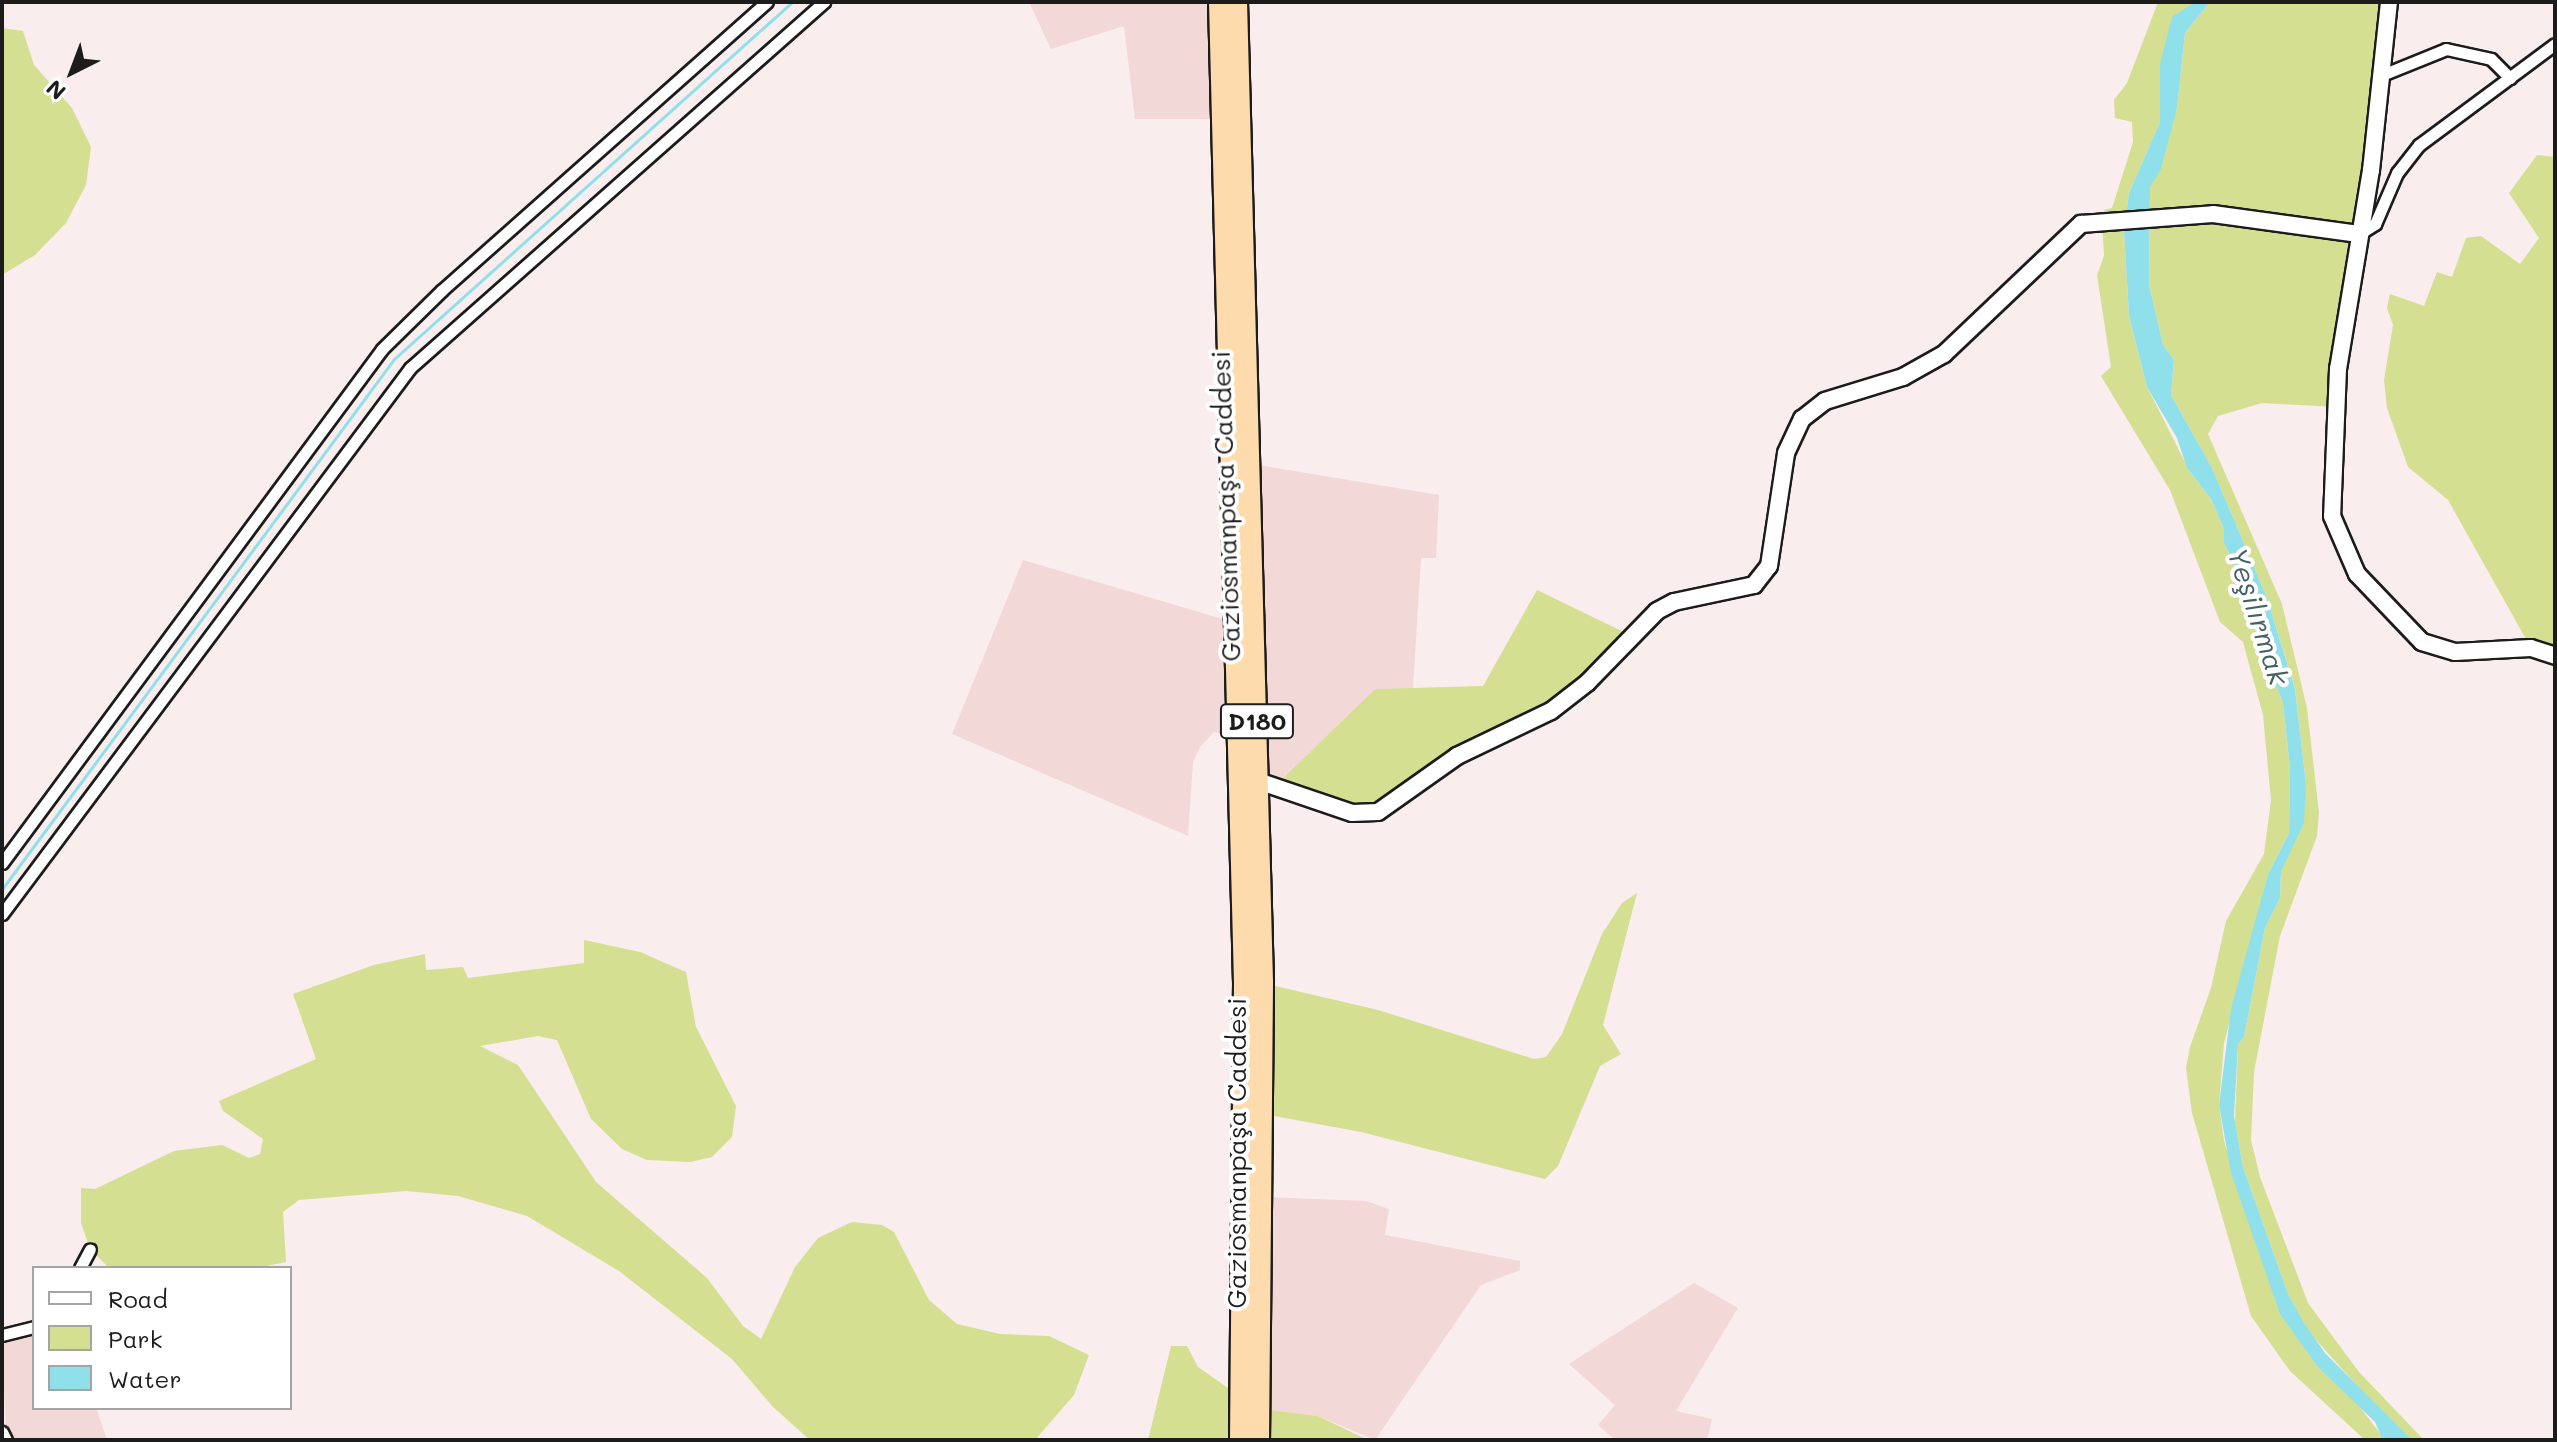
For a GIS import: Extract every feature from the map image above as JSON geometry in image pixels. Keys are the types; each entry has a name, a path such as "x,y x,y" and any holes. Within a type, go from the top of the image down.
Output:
{"highway":[{"name":"Gaziosmanpaşa Caddesi","path":"1219,2 1244,983 1240,1440"},
{"name":"Gaziosmanpaşa Caddesi","path":"1237,2 1258,781 1264,1245 1259,1440"}],"street":[{"path":"2,863 382,349 441,291 767,2"},
{"path":"2,914 410,368 824,2"},
{"path":"2389,2 2382,75 2338,369 2330,473 2332,516 2346,557 2373,596 2422,642 2455,652 2531,648 2555,656"},
{"path":"1258,781 1352,813 1378,812 1457,756 1551,711 1587,683 1657,611 1674,602 1741,592 1754,585 1769,566 1786,453 1802,419 1825,401 1903,377 1944,354 2072,232 2102,219 2153,215 2254,217 2359,234 2375,224 2397,173 2419,145 2555,44"},
{"path":"2382,75 2446,49 2491,59 2510,78"},
{"path":"81,1266 90,1249"},
{"path":"2,1335 32,1328"},
{"path":"2,1432 6,1440"}],"shaded area":[{"path":"1029,2 1219,2 1221,119 1135,119 1124,26 1051,49"},
{"path":"1252,464 1439,495 1436,558 1421,558 1413,688 1375,689 1275,786 1258,780"},
{"path":"1023,560 1236,623 1239,736 1214,732 1200,747 1193,762 1188,836 952,734"},
{"path":"1264,1197 1366,1201 1389,1209 1385,1235 1520,1261 1520,1270 1481,1285 1375,1440 1318,1416 1261,1409"},
{"path":"1694,1283 1738,1308 1676,1411 1712,1419 1707,1440 1615,1440 1598,1425 1615,1405 1569,1364"},
{"path":"32,1328 32,1410 97,1410 107,1440 6,1440 2,1335"}],"green space":[{"path":"2158,2 2195,2 2169,34 2160,122 2129,193 2124,231 2129,316 2147,387 2190,472 2211,499 2224,529 2224,543 2256,609 2265,655 2283,703 2290,769 2289,833 2268,874 2224,1043 2219,1105 2224,1141 2281,1314 2317,1366 2350,1394 2385,1440 2365,1440 2290,1371 2251,1316 2192,1113 2186,1068 2190,1047 2211,988 2226,921 2264,854 2271,800 2263,715 2243,642 2220,622 2170,490 2101,376 2111,367 2097,275 2104,256 2102,219 2104,210 2112,208 2133,142 2132,122 2115,118 2114,100 2127,83"},
{"path":"2210,2 2389,2 2336,407 2262,403 2218,416 2208,434 2282,604 2307,708 2319,813 2317,836 2280,936 2254,1072 2251,1140 2260,1177 2308,1303 2359,1372 2424,1440 2412,1440 2389,1421 2307,1330 2288,1294 2243,1167 2235,1122 2238,1044 2244,1037 2265,928 2280,898 2281,872 2293,845 2306,784 2295,688 2267,598 2212,468 2171,395 2174,360 2163,345 2149,284 2150,187 2177,108 2185,33"},
{"path":"2,28 23,31 34,65 72,108 91,147 86,185 66,223 35,255 2,275"},
{"path":"2537,155 2555,157 2555,669 2531,648 2448,500 2408,467 2387,408 2384,380 2393,325 2387,308 2390,294 2424,306 2437,272 2452,277 2466,238 2481,236 2520,264 2539,238 2509,193"},
{"path":"1537,590 1632,636 1609,662 1511,733 1378,812 1275,786 1375,689 1483,686"},
{"path":"1637,893 1603,1025 1621,1054 1600,1066 1558,1166 1545,1179 1361,1132 1263,1114 1263,983 1378,1010 1534,1059 1546,1057 1562,1034 1602,934 1622,903"},
{"path":"584,940 640,952 686,972 696,1027 736,1106 732,1137 712,1157 690,1162 647,1160 622,1149 591,1119 557,1040 538,1036 480,1046 518,1065 596,1182 707,1278 743,1326 761,1339 795,1267 818,1238 852,1222 882,1225 894,1232 929,1300 957,1324 1000,1334 1049,1336 1089,1355 1074,1395 1035,1440 810,1440 773,1407 732,1359 619,1271 527,1216 458,1196 406,1191 299,1200 283,1212 286,1262 267,1266 107,1266 90,1249 81,1223 81,1188 95,1189 174,1151 222,1145 249,1158 260,1154 263,1139 223,1111 219,1101 316,1059 293,994 374,965 425,954 426,970 463,967 468,978 584,963"},
{"path":"1171,1346 1187,1346 1198,1367 1231,1390 1240,1440 1148,1440"},
{"path":"1261,1409 1318,1416 1368,1440 1259,1440"}],"water":[{"name":"Yeşilırmak","path":"2195,2 2210,2 2185,33 2177,108 2161,169 2150,187 2149,284 2163,345 2174,360 2171,395 2212,468 2267,598 2295,689 2306,784 2304,823 2281,872 2280,898 2265,928 2244,1037 2238,1044 2234,1116 2243,1167 2288,1294 2325,1353 2412,1440 2382,1438 2375,1422 2317,1366 2280,1314 2231,1173 2219,1105 2231,1009 2268,874 2289,833 2290,769 2283,703 2265,655 2256,609 2224,543 2224,529 2211,499 2187,468 2177,438 2147,387 2129,316 2124,231 2129,193 2160,122 2160,64 2172,17"}],"waterway":[{"path":"2,889 394,359 792,2"}]}
